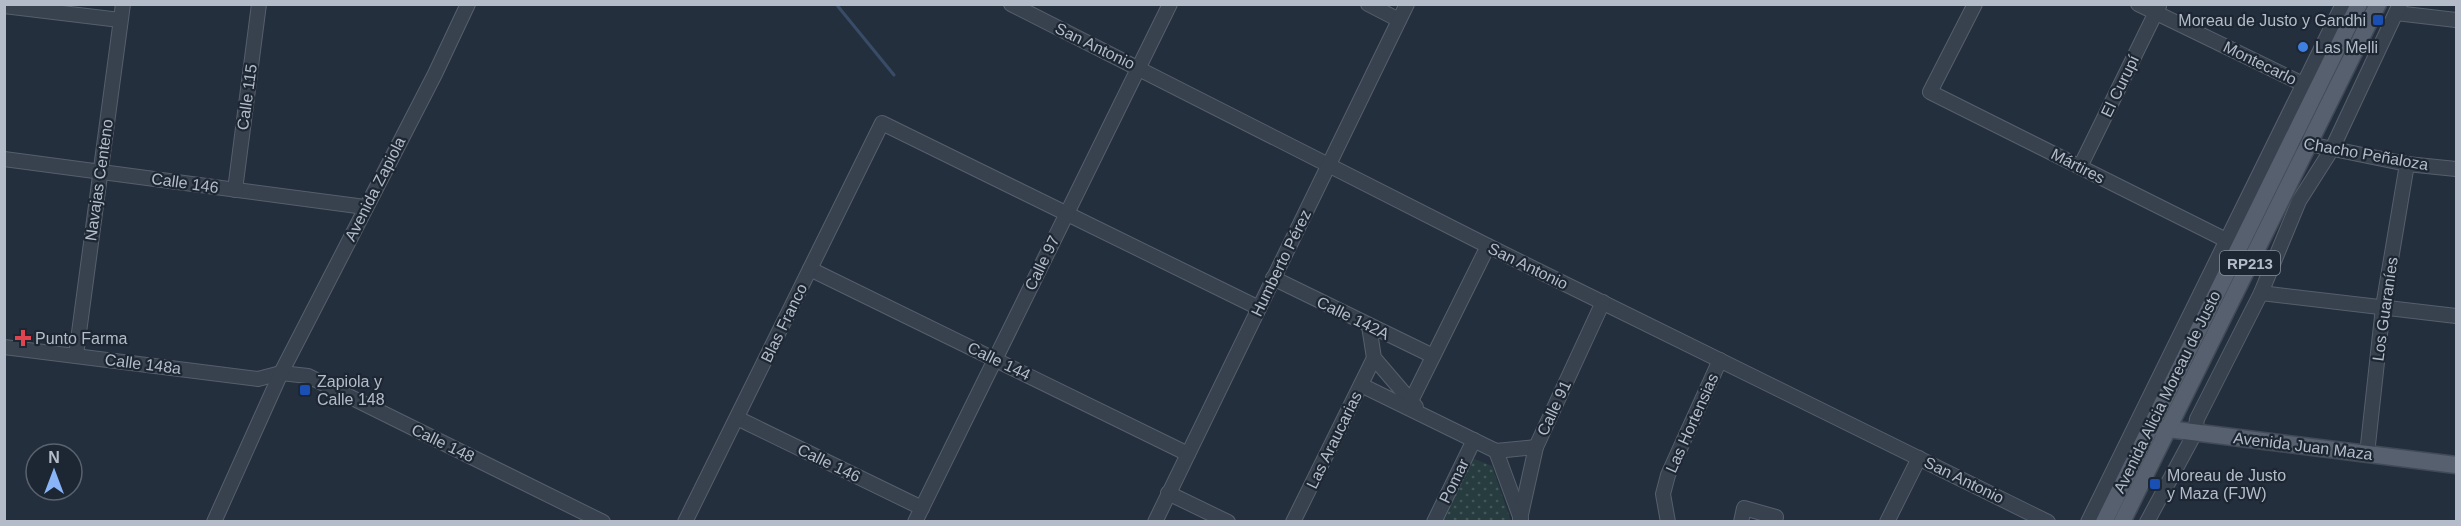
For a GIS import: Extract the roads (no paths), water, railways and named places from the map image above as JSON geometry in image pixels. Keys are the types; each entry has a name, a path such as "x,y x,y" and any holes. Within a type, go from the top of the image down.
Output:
{"main road":[{"name":"Avenida Alicia Moreau de Justo","path":"2104,522 2284,139 2310,87 2359,4"},
{"name":"Avenida Alicia Moreau de Justo","path":"2122,522 2378,4"},
{"name":"Avenida Juan Maza","path":"2149,427 2457,465"}],"street":[{"name":"Navajas Centeno","path":"76,355 123,4"},
{"name":"Calle 115","path":"235,190 259,4"},
{"name":"Avenida Zapiola","path":"214,522 281,373 435,74 468,4"},
{"name":"San Antonio","path":"1011,4 1488,246 2048,522"},
{"name":"Calle 97","path":"915,522 1170,4"},
{"path":"1368,4 1399,20"},
{"name":"Humberto Pérez","path":"1155,522 1407,4"},
{"name":"Mártires","path":"1975,4 1930,92 2226,240"},
{"name":"Montecarlo","path":"2138,4 2158,9 2310,87"},
{"path":"2310,87 2343,4"},
{"path":"4,6 120,21"},
{"name":"El Curupí","path":"2080,167 2158,9"},
{"path":"2147,522 2194,433 2197,419 2261,293 2299,201 2332,149 2398,9 2457,20"},
{"name":"Blas Franco","path":"685,522 882,123 1067,214"},
{"path":"2088,522 2226,240 2284,139"},
{"name":"Chacho Peñaloza","path":"2284,139 2407,164 2457,169"},
{"name":"Calle 146","path":"4,159 366,207"},
{"name":"Los Guaraníes","path":"2367,454 2384,307 2407,164"},
{"path":"1067,214 1259,308"},
{"path":"1411,401 1488,246"},
{"name":"Calle 144","path":"810,269 1188,454"},
{"name":"Calle 142A","path":"1273,278 1433,356"},
{"path":"2261,293 2457,316"},
{"name":"Calle 91","path":"1521,520 1536,447 1603,302"},
{"path":"1369,326 1374,358 1422,414"},
{"name":"Calle 148a","path":"4,346 258,379 281,373"},
{"name":"Las Araucarias","path":"1293,522 1374,358"},
{"name":"Las Hortensias","path":"1668,522 1663,494 1668,475 1720,360"},
{"name":"Calle 148","path":"281,373 308,376 603,522"},
{"path":"1361,385 1496,451 1536,447"},
{"name":"Calle 146","path":"737,418 922,508"},
{"name":"Pomar","path":"1434,522 1474,440"},
{"path":"1496,451 1521,520"},
{"path":"1887,522 1919,458"},
{"path":"1168,493 1228,522"},
{"path":"1741,522 1744,508 1776,517 1774,522"}],"waterway":[{"path":"836,4 894,75"}],"place":[{"name":"Moreau de Justo y Gandhi","path":"2378,20"},
{"name":"Las Melli","path":"2303,47"},
{"name":"Punto Farma","path":"23,338"},
{"name":"Zapiola y Calle 148","path":"305,390"},
{"name":"Moreau de Justo y Maza (FJW)","path":"2155,484"}]}
